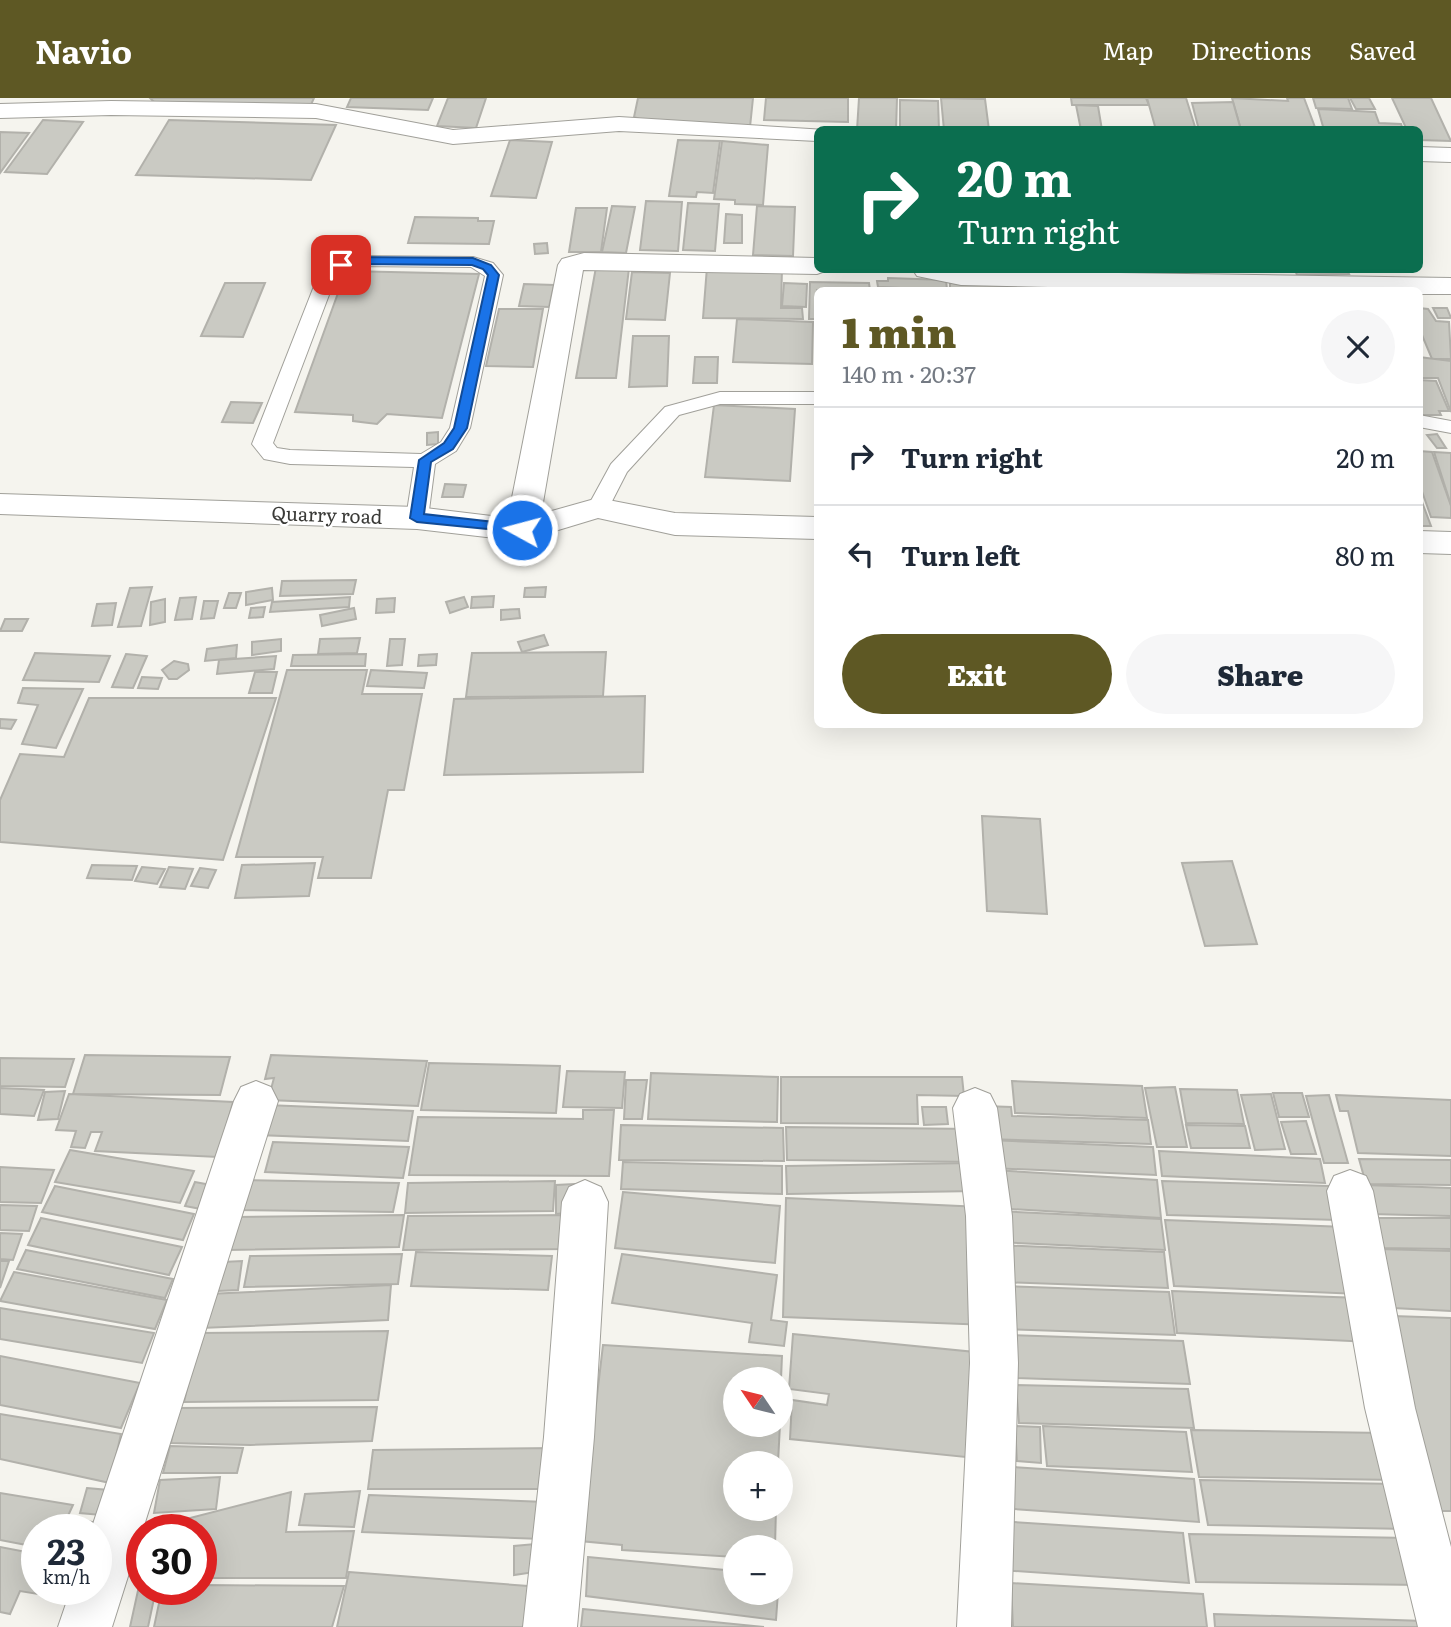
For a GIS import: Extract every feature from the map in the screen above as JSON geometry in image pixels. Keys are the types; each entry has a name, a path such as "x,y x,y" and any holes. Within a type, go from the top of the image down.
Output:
{"street":[{"path":"619,124 623,98"},
{"path":"0,111 115,103 316,111 453,137 619,124 814,134"},
{"path":"1423,153 1451,155"},
{"path":"522,530 571,265 584,261 814,266"},
{"path":"941,273 961,277 1322,286 1451,286"},
{"name":"Quarry road","path":"0,504 417,518 522,530 598,508 675,524 814,527"},
{"path":"1423,542 1451,543"},
{"path":"85,1627 256,1101"},
{"path":"975,1108 989,1216 994,1363 984,1627"},
{"path":"1350,1191 1390,1408 1445,1627"},
{"path":"550,1627 569,1437 585,1202"}],"lane":[{"path":"354,261 473,262 487,267 494,275 460,428 449,446 425,460 290,457 271,454 262,444 327,276 341,265 354,261"},
{"path":"598,508 618,469 672,411 720,398 814,398"},
{"path":"1423,422 1449,427"},
{"path":"417,518 425,460"}],"building":[{"path":"150,98 314,98 309,109 154,102"},
{"path":"351,98 433,98 428,110 347,107"},
{"path":"448,98 486,98 476,128 437,126"},
{"path":"638,98 753,98 750,127 654,124 634,117"},
{"path":"766,98 848,98 848,122 764,120"},
{"path":"859,98 897,98 896,126 857,126"},
{"path":"941,98 985,99 988,126 944,126"},
{"path":"1071,98 1146,98 1149,105 1072,105"},
{"path":"1147,98 1186,98 1195,126 1155,126"},
{"path":"1232,98 1288,101 1287,98 1304,98 1314,126 1240,126"},
{"path":"1313,98 1348,98 1352,109 1316,108"},
{"path":"1350,98 1369,98 1375,109 1356,109"},
{"path":"1392,98 1431,98 1451,141 1423,140 1423,126 1405,126"},
{"path":"900,100 938,101 939,126 900,126"},
{"path":"1233,102 1240,126 1198,126 1192,103"},
{"path":"1076,105 1098,106 1101,126 1080,126"},
{"path":"1318,109 1375,112 1379,123 1402,126 1323,126"},
{"path":"43,120 83,122 47,174 5,172"},
{"path":"169,120 336,125 311,180 136,175"},
{"path":"0,132 29,133 0,173"},
{"path":"510,140 552,142 536,198 491,196"},
{"path":"678,140 720,141 713,193 697,192 696,197 669,196"},
{"path":"722,141 768,145 763,205 735,204 735,200 714,199"},
{"path":"646,201 682,202 678,251 640,250"},
{"path":"688,203 719,204 715,251 683,250"},
{"path":"612,206 635,207 626,253 602,252"},
{"path":"757,206 795,207 793,256 753,255"},
{"path":"576,208 607,208 601,252 569,252"},
{"path":"726,214 742,215 742,243 724,243"},
{"path":"415,217 478,218 478,221 494,221 489,244 408,243"},
{"path":"547,243 548,253 535,254 534,244"},
{"path":"596,267 629,268 616,378 576,378"},
{"path":"707,267 782,268 781,308 802,308 803,319 703,318"},
{"path":"346,271 479,274 442,418 387,414 377,424 353,421 353,415 295,412"},
{"path":"632,272 670,273 665,320 626,319"},
{"path":"1296,273 1349,274 1297,275"},
{"path":"888,278 946,280 947,287 878,287 877,281 888,281"},
{"path":"1025,279 1026,287 950,287 950,280"},
{"path":"810,282 869,283 870,287 814,287 814,319 809,319"},
{"path":"225,283 265,283 243,337 201,336"},
{"path":"784,283 807,284 806,307 782,306"},
{"path":"524,284 554,285 549,307 519,306"},
{"path":"1423,308 1428,309 1436,321 1449,322 1451,359 1432,359 1423,338"},
{"path":"1433,308 1447,308 1451,318 1438,318"},
{"path":"499,309 543,309 533,367 486,366"},
{"path":"737,319 813,322 812,364 733,362"},
{"path":"633,336 669,336 667,386 629,387"},
{"path":"695,357 718,357 717,383 693,383"},
{"path":"1423,358 1451,361 1451,412 1438,378 1423,378"},
{"path":"1423,380 1436,381 1449,411 1439,411 1441,415 1423,415"},
{"path":"231,402 262,403 253,423 222,422"},
{"path":"714,405 795,409 790,481 705,477"},
{"path":"438,432 438,444 427,445 427,433"},
{"path":"1437,434 1446,448 1437,448 1427,435"},
{"path":"1423,451 1432,452 1451,506 1451,518 1431,517 1423,494"},
{"path":"1434,452 1451,453 1451,505"},
{"path":"445,484 466,485 463,497 442,497"},
{"path":"1423,505 1431,526 1423,526"},
{"path":"356,580 353,594 280,596 282,581"},
{"path":"152,587 141,626 118,627 130,588"},
{"path":"546,587 545,597 524,597 525,588"},
{"path":"272,588 273,600 246,605 246,592"},
{"path":"229,593 241,593 236,608 224,608"},
{"path":"494,596 493,607 471,608 472,597"},
{"path":"196,597 192,619 175,620 180,598"},
{"path":"350,597 349,607 270,612 272,602"},
{"path":"464,597 468,607 450,613 446,602"},
{"path":"395,598 394,612 376,613 377,599"},
{"path":"165,599 165,622 150,625 151,602"},
{"path":"204,601 218,601 214,618 201,619"},
{"path":"116,603 112,625 92,626 97,604"},
{"path":"265,607 263,617 249,618 251,608"},
{"path":"354,608 356,619 322,626 320,615"},
{"path":"519,609 520,618 501,620 501,610"},
{"path":"5,619 28,619 22,631 0,631"},
{"path":"544,635 548,645 522,652 518,642"},
{"path":"360,638 357,653 318,654 320,639"},
{"path":"281,639 281,651 252,655 252,642"},
{"path":"390,639 405,639 402,665 387,666"},
{"path":"237,645 236,658 205,661 207,649"},
{"path":"606,652 603,696 466,697 472,653"},
{"path":"35,653 110,656 99,682 23,680"},
{"path":"126,654 147,656 133,688 112,687"},
{"path":"366,654 365,666 291,666 293,655"},
{"path":"437,654 436,665 418,666 419,655"},
{"path":"276,656 274,669 217,674 219,660"},
{"path":"174,661 188,664 189,670 177,679 169,679 162,670"},
{"path":"287,670 367,670 362,694 422,694 404,790 388,790 371,878 318,878 323,857 236,857"},
{"path":"371,670 427,673 424,688 367,686"},
{"path":"255,672 277,672 272,693 249,693"},
{"path":"142,677 162,678 158,689 138,688"},
{"path":"23,688 83,689 56,748 22,744 38,705 18,703"},
{"path":"645,696 643,772 444,775 454,699"},
{"path":"89,698 276,698 223,860 0,842 0,800 20,754 64,757"},
{"path":"0,719 16,720 11,729 0,728"},
{"path":"982,816 1040,819 1047,914 987,911"},
{"path":"1232,861 1257,944 1205,946 1182,863"},
{"path":"315,863 309,896 235,898 242,865"},
{"path":"92,865 137,866 132,880 87,878"},
{"path":"142,867 165,869 157,884 135,881"},
{"path":"169,867 193,869 185,889 160,887"},
{"path":"200,868 216,870 208,888 191,886"},
{"path":"85,1055 230,1057 220,1095 73,1094"},
{"path":"271,1055 427,1061 418,1106 268,1100 274,1078 265,1079"},
{"path":"0,1058 74,1059 65,1087 0,1086"},
{"path":"429,1063 560,1066 556,1113 421,1110"},
{"path":"567,1071 625,1072 622,1108 563,1107"},
{"path":"651,1073 778,1077 777,1122 648,1119"},
{"path":"781,1077 962,1077 964,1096 917,1095 918,1124 781,1123"},
{"path":"626,1080 647,1080 642,1119 624,1119"},
{"path":"1012,1081 1142,1086 1147,1118 1015,1113"},
{"path":"1175,1087 1187,1147 1157,1147 1145,1088"},
{"path":"0,1088 44,1090 34,1116 0,1114"},
{"path":"1180,1089 1237,1090 1244,1124 1186,1123"},
{"path":"65,1091 58,1119 38,1120 45,1092"},
{"path":"1273,1093 1302,1093 1309,1117 1279,1117"},
{"path":"69,1094 233,1102 218,1157 95,1151 102,1132 91,1132 85,1148 71,1147 76,1131 56,1130"},
{"path":"1271,1094 1285,1149 1255,1150 1241,1095"},
{"path":"1329,1095 1348,1163 1324,1163 1306,1096"},
{"path":"1336,1095 1451,1100 1451,1156 1358,1153 1348,1111 1340,1111"},
{"path":"266,1105 413,1111 408,1141 258,1135"},
{"path":"984,1106 1011,1107 1012,1116 1148,1120 1151,1144 986,1139"},
{"path":"922,1107 946,1107 948,1124 924,1125"},
{"path":"583,1110 614,1110 609,1176 409,1175 418,1117 583,1119"},
{"path":"1306,1121 1316,1154 1291,1154 1281,1122"},
{"path":"621,1125 783,1128 784,1161 619,1160"},
{"path":"1186,1125 1245,1126 1250,1148 1191,1148"},
{"path":"786,1127 975,1129 978,1162 787,1160"},
{"path":"989,1140 1153,1147 1156,1175 990,1168"},
{"path":"273,1142 409,1147 403,1178 265,1172"},
{"path":"70,1150 194,1171 180,1203 55,1182"},
{"path":"1159,1151 1320,1159 1325,1183 1162,1176"},
{"path":"1359,1159 1451,1160 1451,1185 1366,1184"},
{"path":"623,1162 782,1166 782,1194 621,1189"},
{"path":"973,1163 977,1191 787,1194 786,1166"},
{"path":"0,1167 54,1170 41,1203 0,1202"},
{"path":"992,1170 1157,1180 1161,1218 994,1208"},
{"path":"242,1180 399,1183 393,1212 235,1210"},
{"path":"555,1181 553,1211 405,1213 408,1183"},
{"path":"1162,1181 1329,1186 1337,1220 1167,1215"},
{"path":"195,1182 211,1185 201,1209 185,1206"},
{"path":"574,1184 574,1212 556,1214 556,1185"},
{"path":"1364,1185 1451,1188 1451,1216 1370,1214"},
{"path":"55,1186 194,1214 183,1240 42,1212"},
{"path":"623,1192 780,1206 775,1263 615,1248"},
{"path":"786,1198 981,1207 988,1325 783,1317"},
{"path":"0,1205 37,1206 29,1231 0,1230"},
{"path":"996,1211 1161,1219 1165,1250 997,1242"},
{"path":"404,1215 399,1247 229,1250 235,1217"},
{"path":"573,1215 571,1249 403,1250 408,1216"},
{"path":"41,1218 182,1247 169,1275 28,1245"},
{"path":"1372,1218 1451,1218 1451,1249 1379,1248"},
{"path":"1165,1220 1345,1227 1359,1294 1174,1286"},
{"path":"0,1233 22,1234 13,1260 0,1259"},
{"path":"997,1245 1164,1252 1168,1288 1000,1282"},
{"path":"1378,1249 1451,1251 1451,1311 1393,1308"},
{"path":"26,1250 173,1279 165,1298 17,1269"},
{"path":"416,1252 552,1256 548,1290 411,1286"},
{"path":"402,1254 398,1284 244,1287 250,1256"},
{"path":"622,1254 777,1275 771,1320 787,1322 784,1346 749,1342 752,1323 612,1303"},
{"path":"0,1261 9,1261 0,1288"},
{"path":"242,1261 238,1290 218,1291 223,1262"},
{"path":"14,1272 167,1300 155,1329 0,1301"},
{"path":"391,1285 388,1320 201,1328 208,1294"},
{"path":"1001,1286 1169,1292 1175,1335 1004,1329"},
{"path":"1172,1291 1361,1298 1371,1342 1177,1333"},
{"path":"0,1308 154,1333 142,1363 0,1339"},
{"path":"1393,1316 1451,1318 1451,1511 1435,1511"},
{"path":"388,1331 378,1400 184,1402 200,1333"},
{"path":"793,1334 985,1353 985,1459 790,1439 793,1437 793,1400 827,1405 829,1394 793,1390 793,1367 791,1367"},
{"path":"1012,1335 1183,1341 1190,1384 1016,1378"},
{"path":"603,1345 782,1356 782,1367 723,1367 723,1437 779,1437 779,1451 723,1451 723,1521 776,1521 775,1535 723,1535 723,1556 622,1550 622,1545 580,1541"},
{"path":"0,1356 140,1383 121,1428 0,1405"},
{"path":"1016,1385 1188,1389 1194,1428 1019,1423"},
{"path":"377,1407 372,1441 250,1445 171,1443 178,1408"},
{"path":"0,1414 121,1434 110,1483 0,1459"},
{"path":"1015,1426 1040,1427 1041,1463 1017,1461"},
{"path":"1043,1426 1186,1432 1192,1472 1047,1466"},
{"path":"1191,1430 1385,1433 1396,1480 1199,1477"},
{"path":"170,1446 243,1448 237,1473 163,1473"},
{"path":"556,1448 553,1489 368,1489 373,1450"},
{"path":"998,1466 1194,1479 1199,1522 999,1508"},
{"path":"220,1477 216,1509 154,1513 160,1480"},
{"path":"1200,1480 1395,1484 1406,1529 1208,1525"},
{"path":"87,1488 108,1490 101,1514 80,1513"},
{"path":"360,1491 354,1527 299,1525 305,1494"},
{"path":"291,1492 286,1532 354,1531 346,1578 217,1578 217,1514 205,1514"},
{"path":"0,1493 73,1505 69,1514 21,1514 21,1544 0,1540"},
{"path":"369,1495 545,1502 542,1539 362,1532"},
{"path":"997,1521 1183,1533 1189,1583 1000,1570"},
{"path":"1189,1534 1409,1538 1420,1585 1196,1582"},
{"path":"535,1544 535,1572 514,1575 514,1546"},
{"path":"0,1547 21,1551 21,1591 10,1614 0,1612"},
{"path":"588,1557 723,1570 723,1605 777,1605 776,1620 586,1596"},
{"path":"349,1572 541,1587 535,1627 337,1627"},
{"path":"1011,1583 1203,1594 1207,1627 1013,1627"},
{"path":"217,1585 344,1586 332,1627 154,1627 159,1605 217,1605"},
{"path":"135,1605 153,1605 148,1627 130,1627"},
{"path":"583,1609 764,1627 581,1627"},
{"path":"1214,1614 1424,1621 1425,1627 1215,1627"}],"route":[{"path":"341,265 354,261 473,262 487,267 494,275 460,428 449,446 425,460 417,518 522,530"}]}
